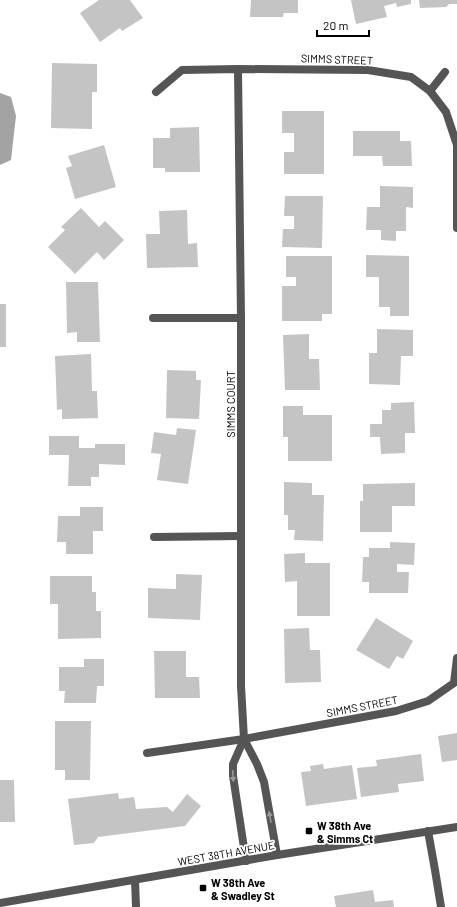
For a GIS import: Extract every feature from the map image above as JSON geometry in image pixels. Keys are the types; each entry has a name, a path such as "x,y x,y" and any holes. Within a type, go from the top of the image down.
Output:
{"street":[{"name":"SIMMS COURT","path":"238,69 241,318 241,686 244,739 257,764 264,782 277,855"},
{"name":"SIMMS STREET","path":"156,92 182,70 368,70 411,77 430,91 446,112 457,145 457,228"},
{"path":"430,91 445,72"},
{"path":"153,318 241,318"},
{"path":"154,537 241,536"},
{"name":"SIMMS STREET","path":"148,753 244,739 396,711 428,701 454,683 457,658"},
{"name":"SIMMS COURT","path":"244,739 233,764 232,776 246,861"},
{"name":"WEST 38TH AVENUE","path":"0,902 277,855 457,827"},
{"path":"428,831 436,870 441,907"},
{"path":"135,880 136,907"}],"shaded area":[{"path":"0,93 11,97 16,116 11,160 0,165"}],"building":[{"path":"99,0 130,0 143,18 122,31 120,28 100,42 80,13"},
{"path":"251,0 298,0 298,13 284,13 283,17 250,17"},
{"path":"351,0 411,0 411,4 397,7 396,3 384,6 387,17 356,24"},
{"path":"419,0 457,0 457,4 449,4 446,7 420,8"},
{"path":"52,63 97,64 97,92 92,92 92,129 51,128"},
{"path":"282,111 324,111 324,174 284,174 284,152 294,152 294,133 282,133"},
{"path":"199,127 200,172 165,172 165,168 153,168 153,138 170,138 170,128"},
{"path":"353,131 400,131 400,141 411,141 412,166 383,166 382,156 353,156"},
{"path":"104,145 116,187 75,199 66,168 72,166 68,156"},
{"path":"380,186 413,187 413,208 406,207 406,231 396,231 396,241 381,240 381,230 366,230 367,207 380,207"},
{"path":"285,196 323,196 322,248 282,247 283,229 294,229 294,216 284,216"},
{"path":"81,208 99,227 105,221 124,240 104,260 97,252 75,274 48,247 65,230 61,227"},
{"path":"187,210 188,244 197,243 198,267 147,268 146,234 160,234 159,211"},
{"path":"366,255 409,256 409,316 390,316 390,307 379,307 379,277 366,277"},
{"path":"286,256 332,256 332,314 322,314 322,321 282,321 282,286 296,286 296,277 286,277"},
{"path":"66,282 98,282 100,342 77,342 77,332 67,333"},
{"path":"0,304 6,304 6,347 0,347"},
{"path":"377,329 413,330 413,356 401,356 400,385 369,384 369,353 377,353"},
{"path":"309,334 309,359 319,359 320,390 285,390 283,335"},
{"path":"91,354 92,391 97,391 98,418 62,419 62,409 57,410 55,356"},
{"path":"167,370 196,371 196,380 201,380 199,419 166,418"},
{"path":"414,402 415,433 405,433 405,453 381,454 380,437 370,437 370,424 382,424 382,410 391,410 391,403"},
{"path":"283,406 303,406 303,415 332,415 332,461 288,461 288,437 283,437"},
{"path":"177,428 196,430 188,484 157,480 161,454 151,453 154,432 176,435"},
{"path":"49,436 79,436 79,448 95,448 95,444 125,444 125,465 99,464 99,477 91,477 91,486 68,486 69,455 49,455"},
{"path":"284,482 312,483 312,495 324,495 323,541 294,540 295,530 288,530 288,515 284,515"},
{"path":"415,483 415,506 392,506 392,532 360,532 360,501 363,501 363,484"},
{"path":"80,507 103,507 103,531 93,531 93,554 66,554 66,542 57,542 58,516 80,516"},
{"path":"390,542 415,543 414,565 397,564 397,572 409,572 408,593 369,593 369,582 362,582 363,557 369,557 369,548 390,548"},
{"path":"305,553 305,563 330,563 330,616 297,616 297,581 285,582 284,554"},
{"path":"176,574 202,575 200,620 148,618 148,588 176,589"},
{"path":"50,576 92,576 92,592 96,592 96,611 101,611 101,638 58,639 58,604 50,604"},
{"path":"376,618 413,641 403,659 397,656 389,669 356,650"},
{"path":"309,628 310,650 320,650 321,682 285,683 284,629"},
{"path":"154,651 186,651 186,677 199,677 200,698 155,698"},
{"path":"84,659 104,659 104,686 97,686 96,703 64,703 65,691 59,691 59,667 84,667"},
{"path":"55,721 91,721 90,780 65,780 65,770 55,770"},
{"path":"457,733 457,760 442,762 438,736"},
{"path":"421,754 424,781 398,784 399,792 361,797 357,768 377,766 376,760"},
{"path":"323,764 324,769 352,765 357,799 306,806 301,772 311,771 310,766"},
{"path":"0,780 14,780 15,822 0,822"},
{"path":"118,793 119,799 134,797 136,809 167,807 173,812 187,794 201,806 185,826 98,837 94,843 74,845 68,799"},
{"path":"373,890 375,902 393,900 394,907 336,907 334,896"}],"place":[{"name":"W 38th Ave & Simms Ct","path":"309,831"},
{"name":"W 38th Ave & Swadley St","path":"203,888"}]}
